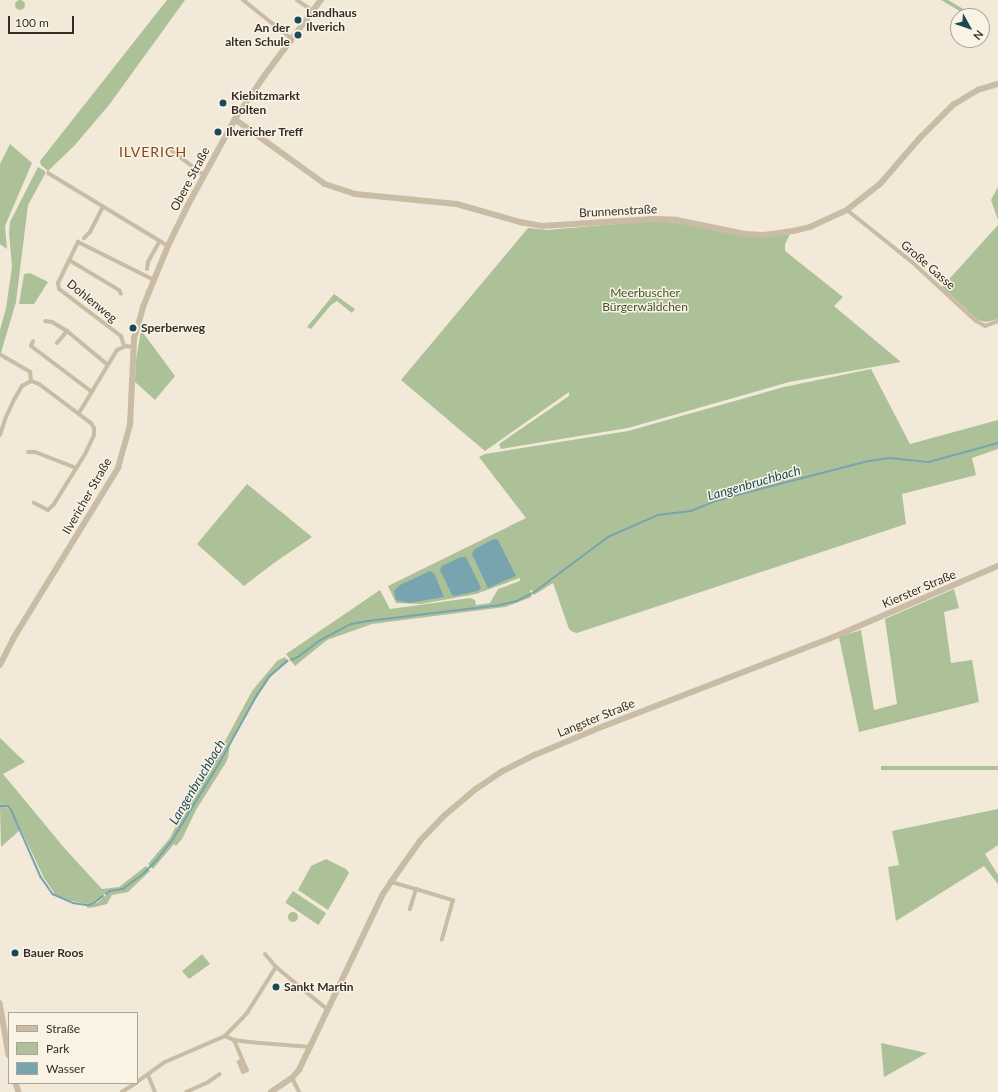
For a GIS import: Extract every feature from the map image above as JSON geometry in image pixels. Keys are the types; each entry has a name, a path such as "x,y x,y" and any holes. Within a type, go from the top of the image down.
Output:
{"street":[{"path":"243,0 292,39"},
{"path":"297,0 313,11"},
{"name":"Obere Straße","path":"138,320 168,246 204,175 235,119 321,0"},
{"name":"Brunnenstraße","path":"235,119 319,180 333,188 364,196 428,200 457,204 520,222 542,226 653,219 677,220 745,234 772,234 810,227 847,210 880,184 918,139 953,105 978,90 998,84"},
{"path":"172,151 204,175"},
{"path":"48,173 159,242 168,246"},
{"path":"84,238 90,232 103,207"},
{"name":"Große Gasse","path":"847,210 912,262 976,321 986,326 998,321"},
{"path":"69,260 78,242 154,280"},
{"path":"147,269 148,262 159,242"},
{"name":"Dohlenweg","path":"121,294 119,290 69,260 58,283 59,289 121,336 124,346"},
{"name":"Ilvericher Straße","path":"0,665 13,639 118,468 130,425 133,347 138,320"},
{"path":"45,321 52,322 67,331 108,365"},
{"path":"57,343 67,331"},
{"path":"33,341 31,346 92,392"},
{"path":"79,413 117,350 124,346 133,347"},
{"path":"1,355 30,372 31,381"},
{"path":"0,435 6,417 15,398 22,386 31,381 40,384 79,413 91,423 94,428 91,442 76,468 48,510 34,503"},
{"path":"28,452 35,452 76,468"},
{"name":"Kierster Straße","path":"847,631 998,566"},
{"name":"Langster Straße","path":"271,1092 292,1078 299,1070 383,894 391,882 420,841 445,815 476,789 501,772 535,755 598,728 847,631"},
{"path":"391,882 453,900 442,939"},
{"path":"410,909 416,889"},
{"path":"265,954 276,967 328,1010"},
{"path":"138,1082 165,1062 225,1036 247,1013 276,967"},
{"path":"0,1003 8,1050"},
{"path":"225,1036 234,1040 311,1047"},
{"path":"234,1040 243,1060"},
{"path":"186,1092 208,1082 220,1074"},
{"path":"148,1075 155,1092"},
{"path":"292,1078 298,1092"},
{"path":"122,1092 135,1084"}],"green space":[{"path":"20,0 25,5 20,10 15,5"},
{"path":"167,0 185,0 109,105 74,146 48,171 41,165 40,161"},
{"path":"941,0 948,0 962,8 954,8"},
{"path":"10,144 32,163 5,226 7,249 0,244 0,164"},
{"path":"38,167 45,171 45,174 28,205 16,302 0,356 0,330 6,308 12,267 9,232 10,222"},
{"path":"998,187 998,220 991,200"},
{"name":"Meerbuscher Bürgerwäldchen","path":"650,221 681,223 745,237 790,234 785,244 785,251 843,297 834,306 901,362 789,382 628,428 501,449 499,444 569,396 569,392 485,451 401,380 528,228 547,230"},
{"path":"998,225 998,319 986,322 978,320 942,287"},
{"path":"30,273 48,282 34,304 19,304 24,274"},
{"path":"334,294 355,309 352,313 337,301 331,305 311,329 307,327"},
{"path":"141,330 175,376 155,400 135,382 136,360"},
{"path":"871,369 910,444 998,420 998,449 972,458 976,475 902,494 906,524 577,633 569,629 553,583 534,595 532,590 530,591 532,596 529,598 505,607 372,624 327,640 295,666 286,654 380,590 390,609 470,598 475,600 476,605 490,603 498,589 520,581 520,578 476,594 421,604 396,603 388,586 526,518 479,457 485,454 628,431 784,387"},
{"path":"247,484 312,537 244,586 197,544"},
{"path":"954,589 959,608 944,612 951,663 972,660 979,702 859,732 839,637 861,630 874,710 897,704 885,619"},
{"path":"285,657 288,662 271,676 248,711 230,745 228,758 225,764 196,810 182,839 176,846 174,844 153,869 148,864 170,838 182,814 218,754 252,691 277,661"},
{"path":"0,738 25,762 3,774 66,850 102,889 119,887 146,866 150,871 128,892 112,895 107,904 95,907 87,908 87,905 97,903 107,894 106,893 94,902 87,904 66,900 55,894 44,878 12,811 8,806 0,805"},
{"path":"881,766 998,766 998,770 881,770"},
{"path":"5,806 13,813 20,830 1,847 0,807"},
{"path":"998,809 998,845 985,854 998,875 998,884 984,866 896,921 888,867 899,865 892,831"},
{"path":"326,859 346,869 349,873 328,910 298,890 311,866"},
{"path":"293,891 326,913 318,925 285,903"},
{"path":"291,912 295,912 297,913 297,921 291,922 288,919 288,915"},
{"path":"202,954 210,964 189,979 182,971"},
{"path":"881,1043 927,1053 884,1077"}],"water":[{"path":"494,539 498,540 516,576 488,588 472,554 475,549"},
{"path":"461,557 465,557 467,559 481,588 478,591 455,596 452,595 440,570 442,566"},
{"path":"430,571 435,575 444,597 409,603 396,600 394,591 400,585"}],"waterway":[{"name":"Langenbruchbach","path":"533,593 608,537 658,515 691,511 716,501 869,461 890,458 929,462 998,443"},
{"name":"Langenbruchbach","path":"291,660 298,657 319,641 351,624 500,605 517,601 531,594"},
{"name":"Langenbruchbach","path":"106,894 110,891 123,889 144,873 156,861 173,839 220,762 257,695 270,676 287,661"},
{"name":"Langenbruchbach","path":"0,806 8,806 12,811 41,877 53,894 73,903 88,905 94,903 103,896"}],"place":[{"name":"Landhaus Ilverich","path":"298,20"},
{"name":"An der alten Schule","path":"298,35"},
{"name":"Kiebitzmarkt Bolten","path":"223,103"},
{"name":"Ilvericher Treff","path":"218,132"},
{"name":"Sperberweg","path":"133,328"},
{"name":"Bauer Roos","path":"15,953"},
{"name":"Sankt Martin","path":"276,987"}],"district":[{"name":"ILVERICH","path":"153,152"}]}
